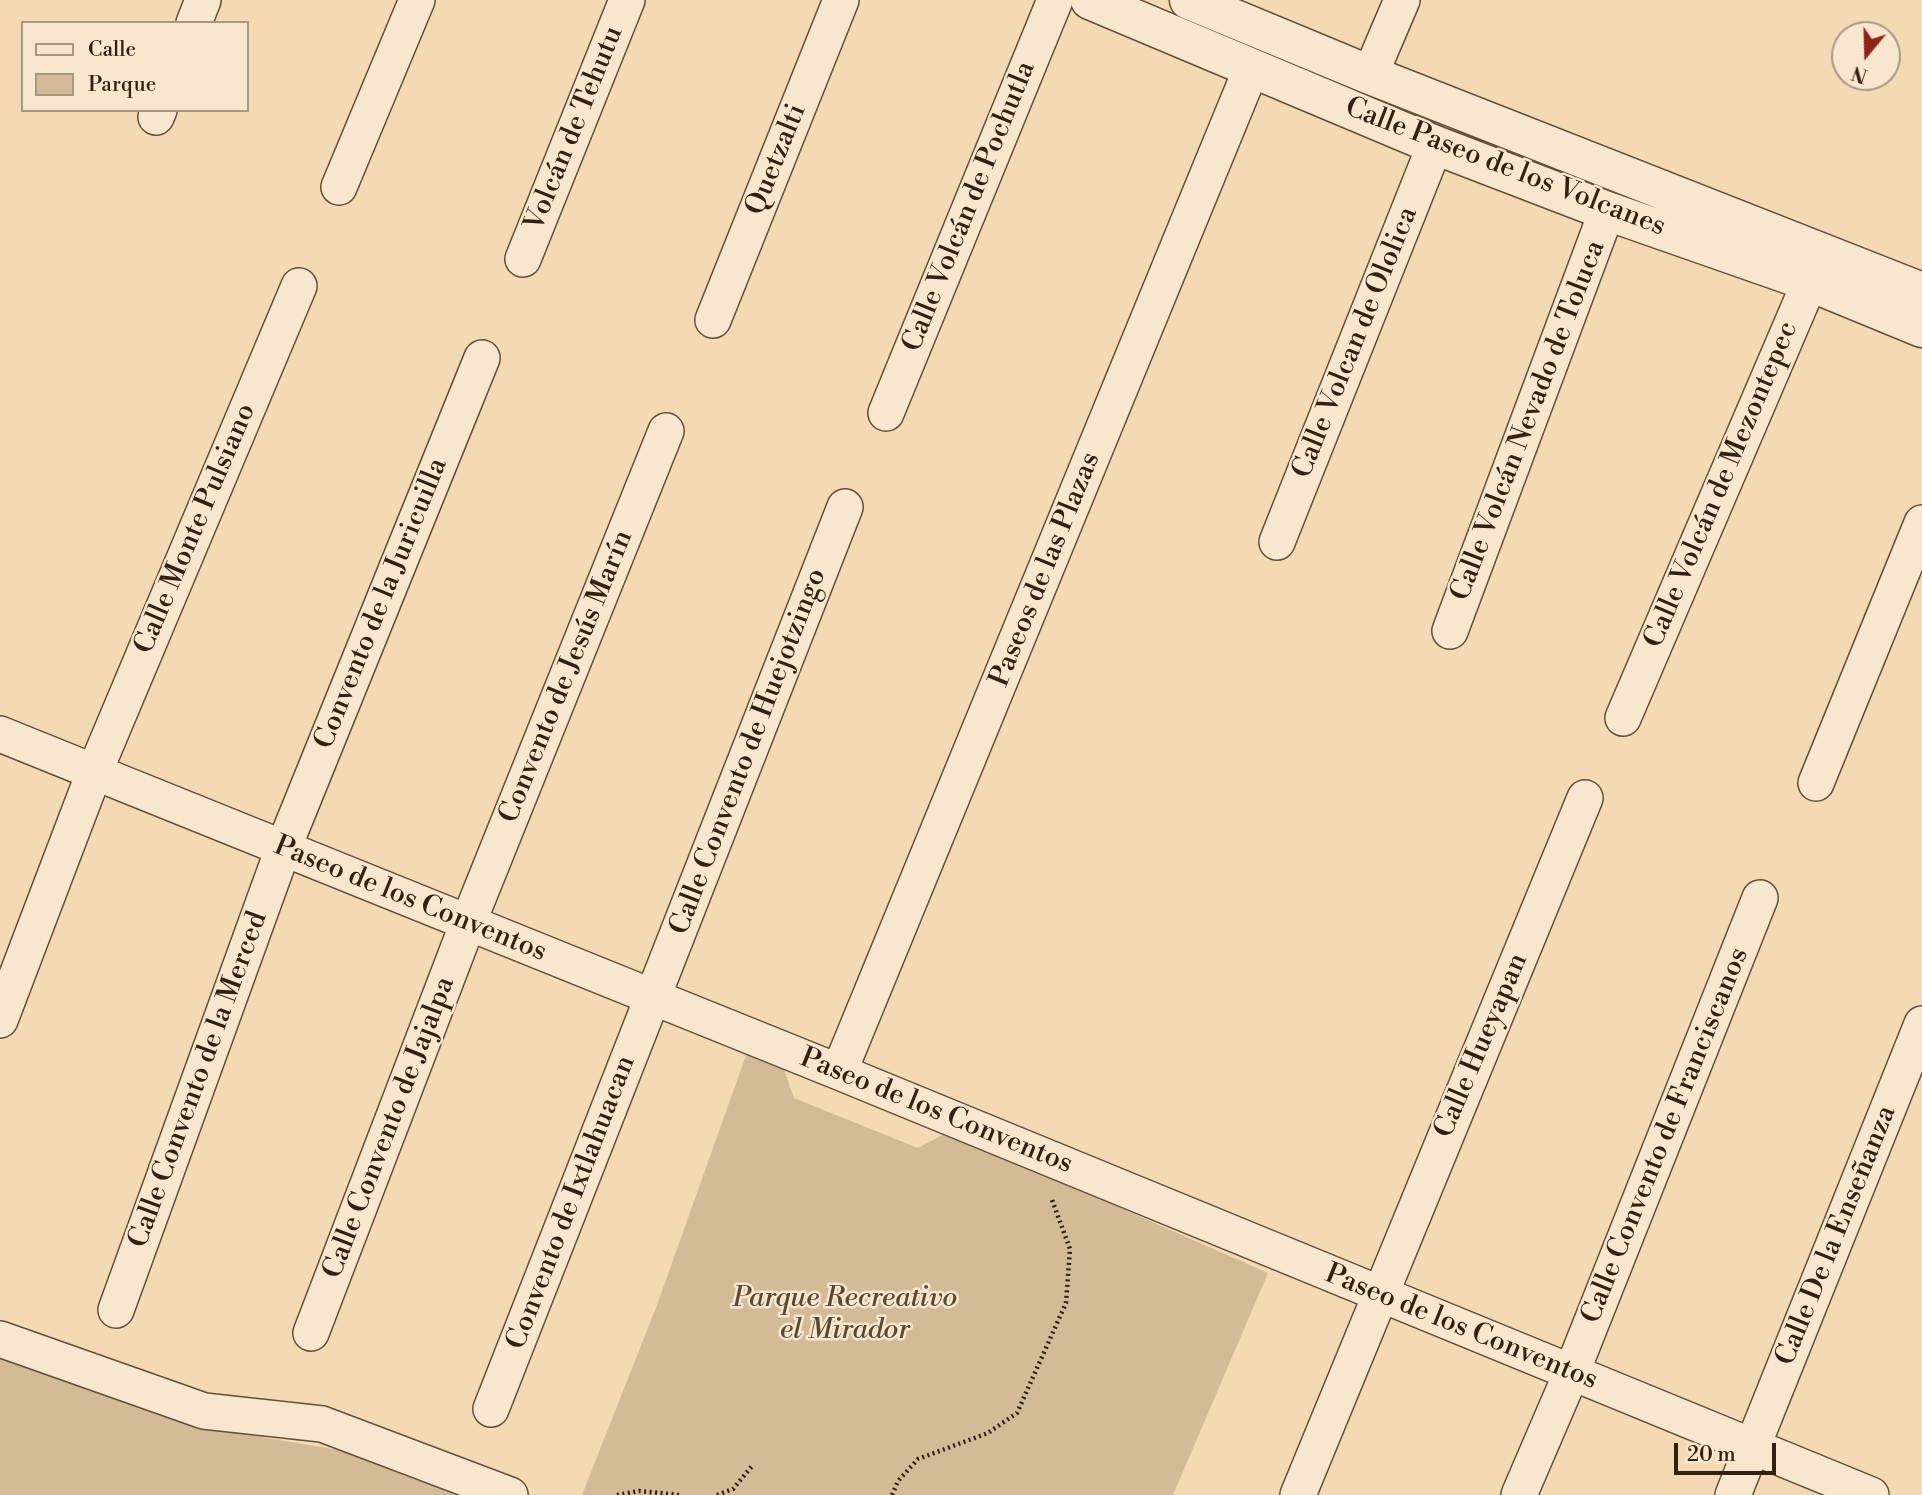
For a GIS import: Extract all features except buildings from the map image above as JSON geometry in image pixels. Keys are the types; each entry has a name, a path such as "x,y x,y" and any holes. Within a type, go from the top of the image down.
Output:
{"street":[{"path":"195,21 203,0"},
{"path":"339,187 417,0"},
{"name":"Volcán de Tehutu","path":"523,258 627,0"},
{"name":"Quetzalti","path":"713,320 841,0"},
{"name":"Calle Volcán de Pochutla","path":"886,414 1055,0"},
{"name":"Calle Paseo de los Volcanes","path":"1090,0 1436,145 1607,211 1816,267 1922,292"},
{"name":"Calle Paseo de los Volcanes","path":"1190,0 1816,267 1922,328"},
{"path":"1370,75 1402,0"},
{"name":"Paseos de las Plazas","path":"839,1072 1252,67"},
{"name":"Calle Volcan de Ololica","path":"1277,542 1436,145"},
{"name":"Calle Volcán Nevado de Toluca","path":"1450,631 1607,211"},
{"name":"Calle Volcán de Mezontepec","path":"1623,718 1816,267"},
{"name":"Calle Monte Pulsiano","path":"0,1020 94,773 299,286"},
{"name":"Convento de la Juricuilla","path":"283,849 482,358"},
{"name":"Convento de Jesús Marín","path":"468,923 666,431"},
{"name":"Calle Convento de Huejotzingo","path":"653,997 845,507"},
{"path":"1816,783 1922,523"},
{"name":"Paseo de los Conventos","path":"0,734 839,1072 1871,1495"},
{"name":"Calle Hueyapan","path":"1298,1495 1378,1295 1585,798"},
{"name":"Calle Convento de la Merced","path":"116,1311 283,849"},
{"name":"Calle Convento de Franciscanos","path":"1520,1495 1571,1374 1760,898"},
{"name":"Calle Convento de Jajalpa","path":"311,1333 468,923"},
{"name":"Convento de Ixtlahuacan","path":"491,1409 653,997"},
{"name":"Calle De la Enseñanza","path":"1733,1495 1922,1024"},
{"path":"0,1339 204,1411 322,1423 510,1495"}],"path":[{"path":"892,1495 898,1481 918,1459 988,1433 1017,1413 1066,1303 1070,1249 1035,1153"},
{"path":"717,1495 733,1489 752,1466"},
{"path":"617,1495 680,1495"}],"green space":[{"name":"Parque Recreativo el Mirador","path":"749,1047 780,1058 794,1098 918,1148 948,1132 1268,1273 1173,1495 582,1495 657,1305"},
{"path":"0,1359 201,1427 357,1453 457,1495 0,1495"}]}
